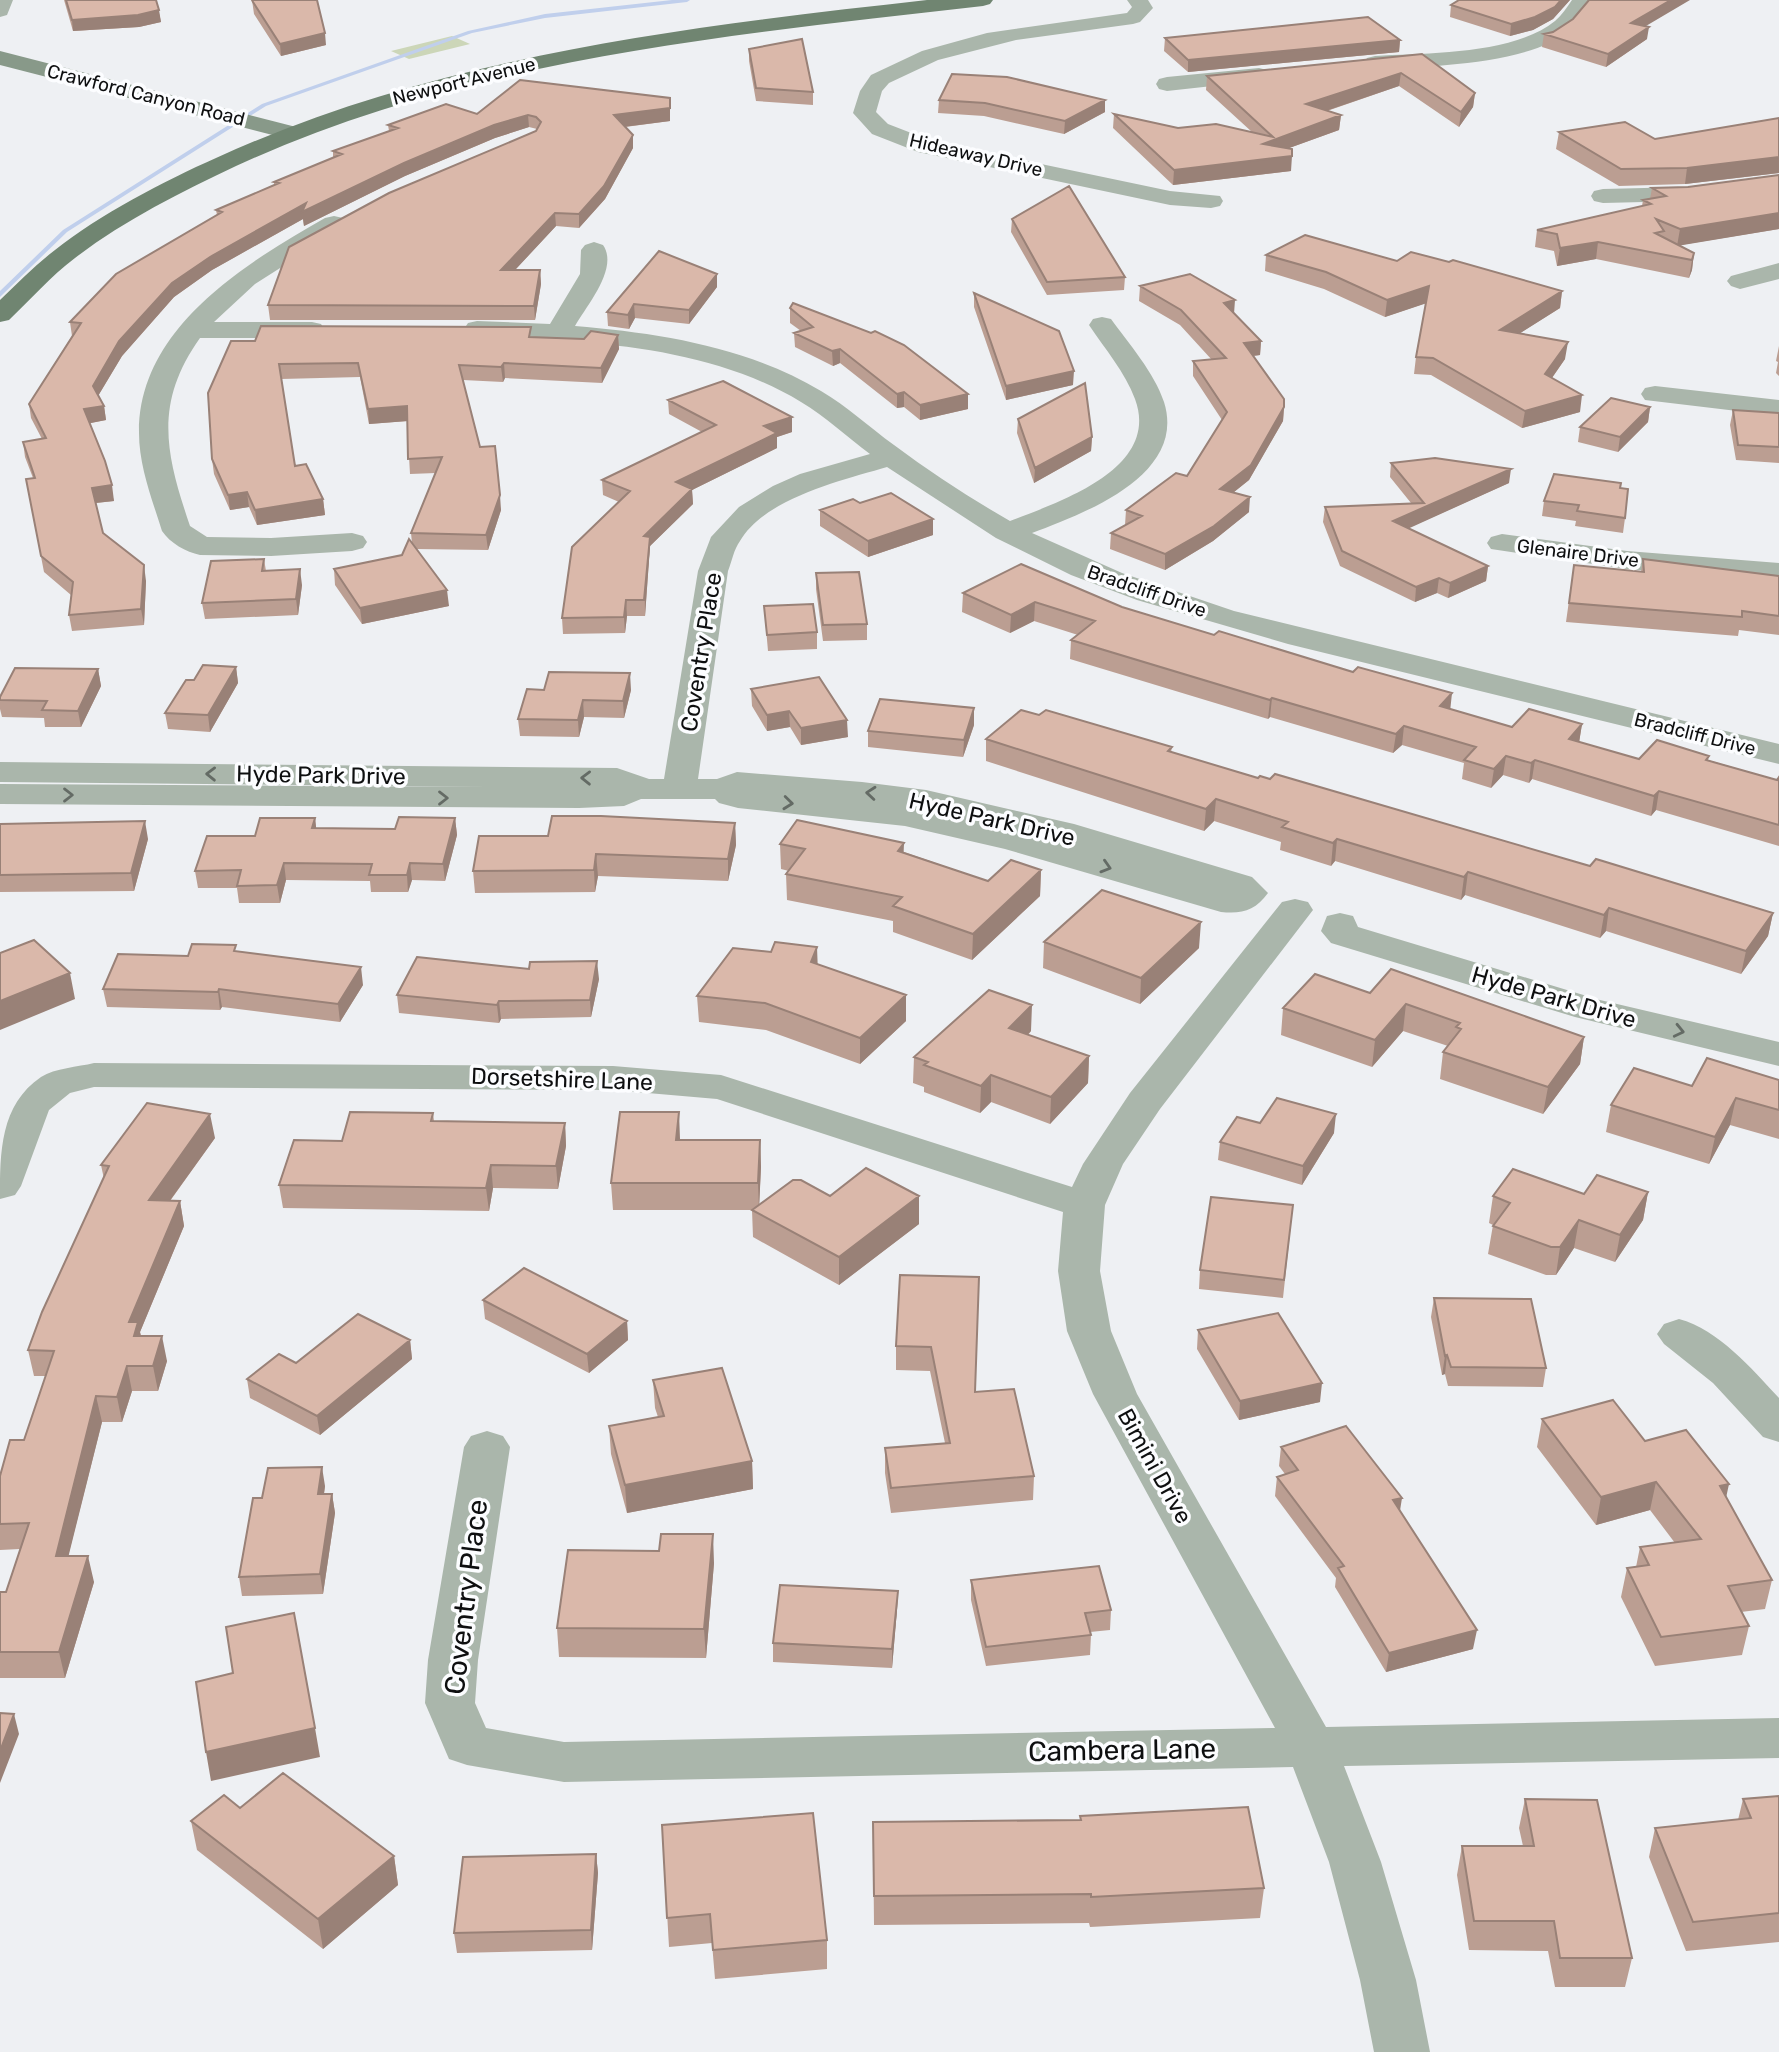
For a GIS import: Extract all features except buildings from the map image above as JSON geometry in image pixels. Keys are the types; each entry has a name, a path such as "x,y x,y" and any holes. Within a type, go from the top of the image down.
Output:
{"main road":[{"name":"Newport Avenue","path":"0,314 72,248 173,188 262,145 369,106 438,86 592,51 738,28 983,0"},
{"name":"Crawford Canyon Road","path":"0,58 292,133"}],"street":[{"path":"0,11 3,0"},
{"name":"Hideaway Drive","path":"1136,0 1143,8 1133,18 1000,37 951,47 913,62 881,78 868,95 863,113 880,129 926,147 1170,198 1211,201"},
{"path":"1360,65 1485,53 1516,46 1542,37 1562,25 1584,0"},
{"path":"1167,84 1278,73"},
{"path":"1604,196 1685,194 1779,182"},
{"path":"352,542 271,547 200,546 177,531 156,456 152,422 158,389 176,353 192,330 222,299 261,266 354,212"},
{"path":"559,331 593,274 594,250"},
{"path":"1740,281 1779,271"},
{"path":"1007,532 1085,501 1116,483 1135,466 1152,437 1152,404 1138,376 1102,325"},
{"name":"Bradcliff Drive","path":"451,329 559,331 667,344 776,378 811,396 891,457 961,505 1007,532 1077,566 1193,608 1287,635 1779,754"},
{"path":"192,330 342,330"},
{"path":"1655,394 1779,408"},
{"name":"Coventry Place","path":"679,789 713,572 726,537 749,513 783,492 810,480 891,457"},
{"name":"Glenaire Drive","path":"1502,543 1627,560 1779,572"},
{"name":"Hyde Park Drive","path":"0,772 617,778 631,781 637,786 635,789"},
{"name":"Hyde Park Drive","path":"0,794 579,799 624,796 635,789 724,789 731,796 905,816 1013,840 1221,901 1238,903 1248,896 1340,924 1352,917 1367,920 1493,958 1779,1028"},
{"name":"Bimini Drive","path":"1295,910 1144,1102 1104,1164 1084,1205 1079,1271 1089,1331 1115,1394 1311,1746 1355,1862 1388,1980 1402,2052"},
{"name":"Hyde Park Drive","path":"1340,924 1339,931 1343,935 1589,1009 1779,1054"},
{"name":"Dorsetshire Lane","path":"0,1186 31,1105 56,1084 94,1074 613,1078 721,1087 1084,1205"},
{"path":"1679,1334 1728,1373 1779,1426"},
{"name":"Coventry Place","path":"467,1745 450,1703 451,1682 487,1447"},
{"name":"Cambera Lane","path":"467,1745 564,1762 1779,1738"}],"green space":[{"path":"452,36 470,44 409,59 391,51"}],"waterway":[{"path":"0,295 65,231 264,105 470,32 545,16 687,0"}]}
